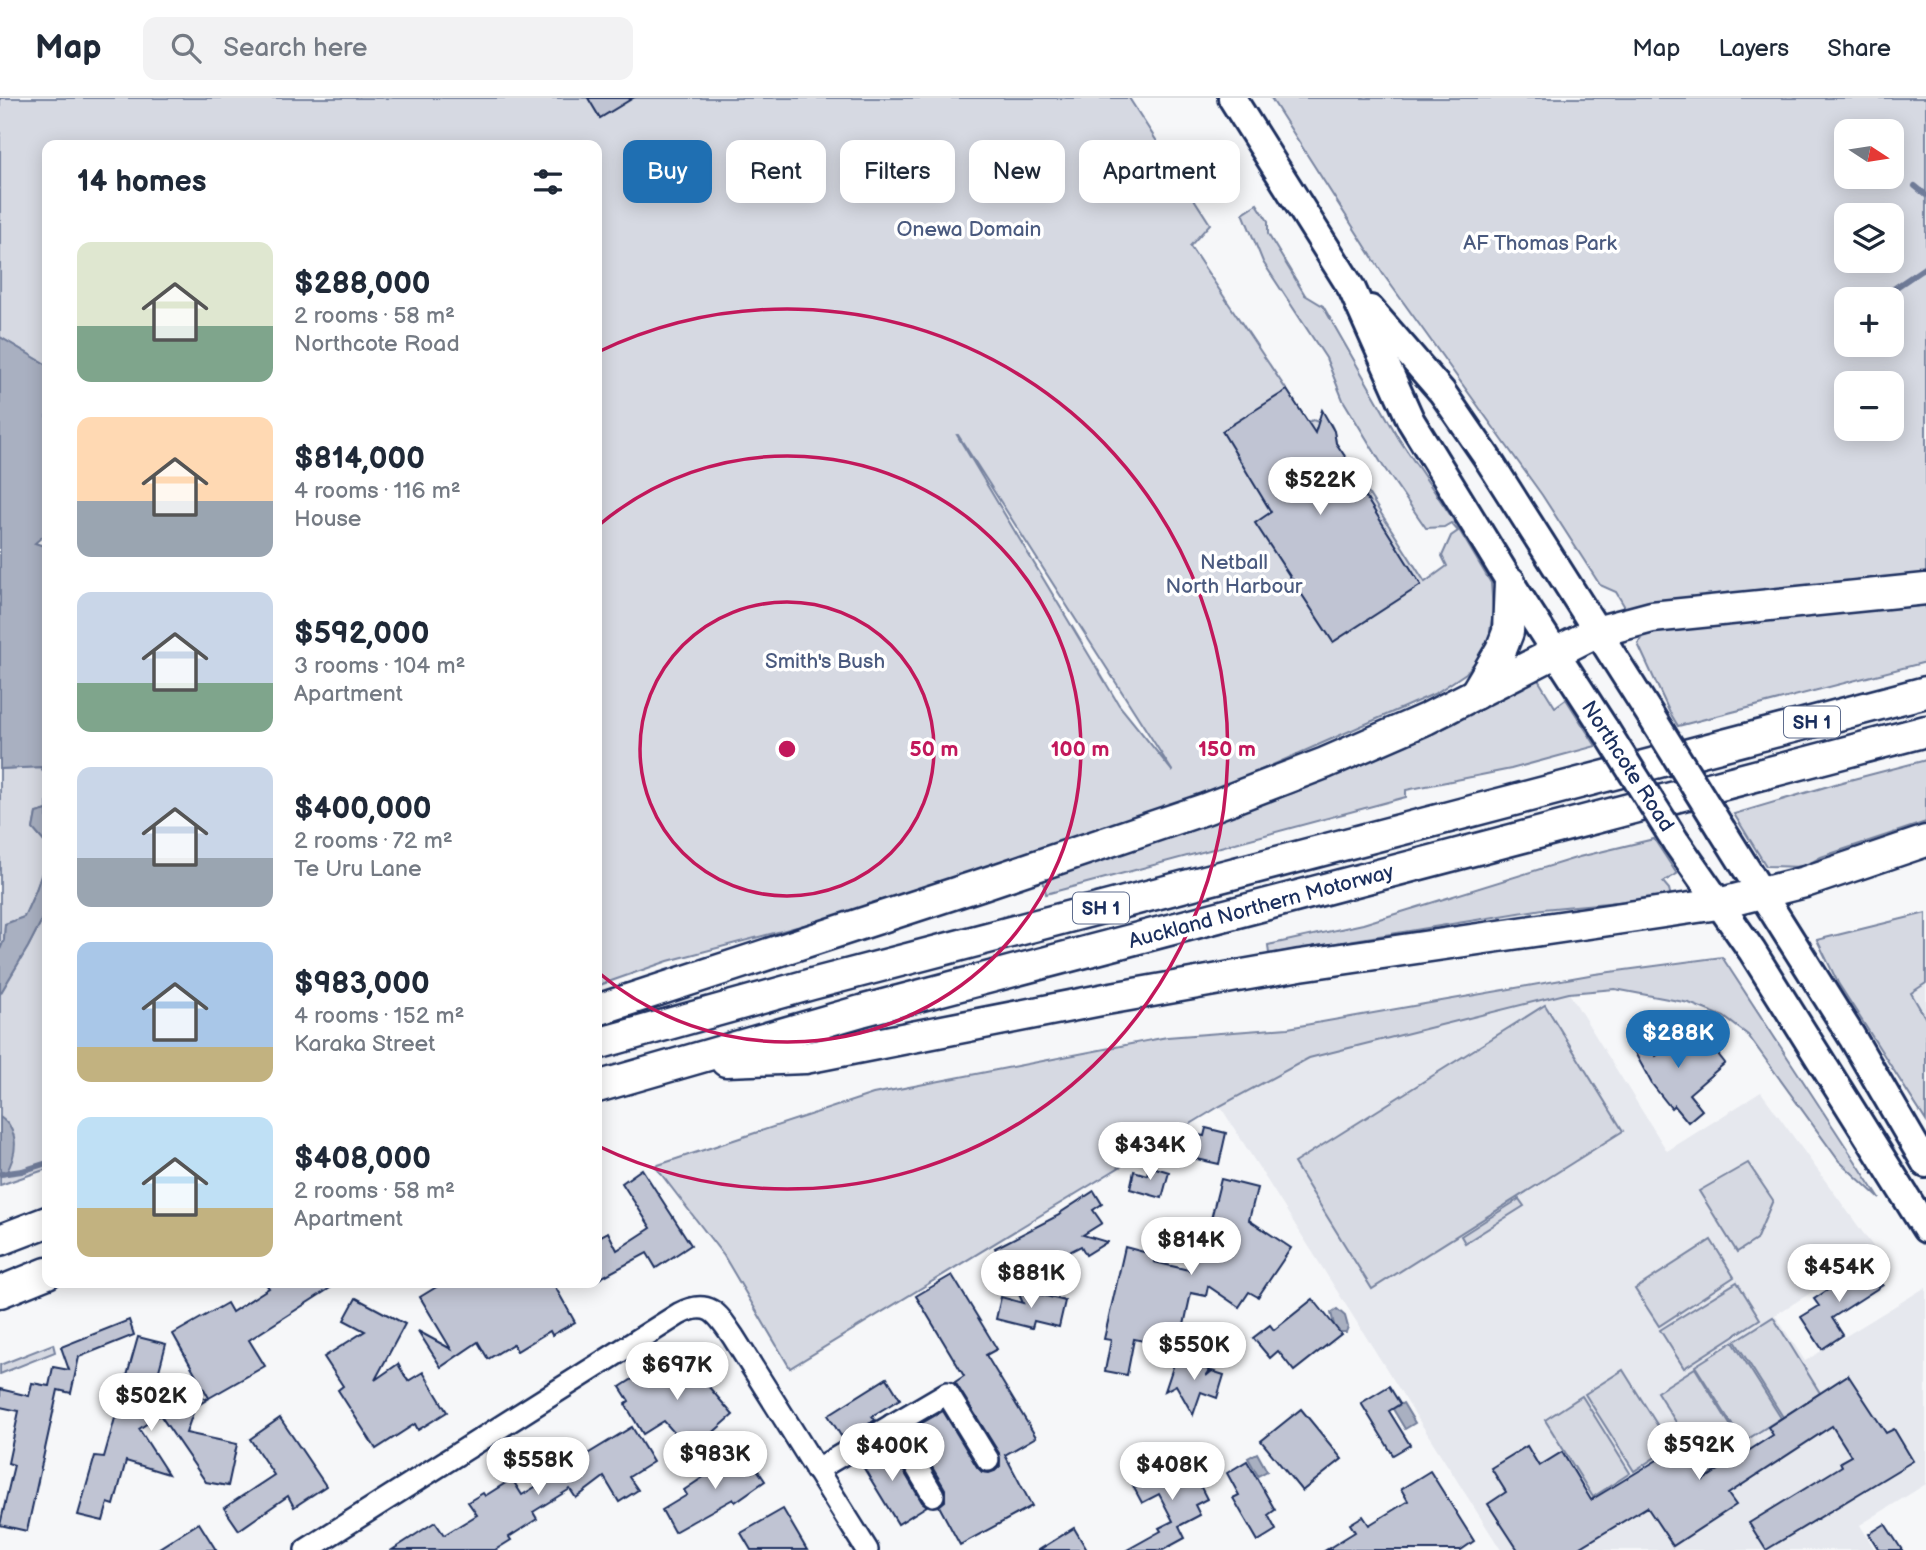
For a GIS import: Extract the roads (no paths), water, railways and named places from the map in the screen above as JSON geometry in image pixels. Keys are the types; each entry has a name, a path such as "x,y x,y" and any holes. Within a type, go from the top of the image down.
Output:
{"highway":[{"path":"1474,694 1501,650 1508,632 1510,582"},
{"path":"602,1008 1205,809 1426,719 1596,632 1652,617 1926,589"},
{"name":"Auckland Northern Motorway","path":"602,1043 812,984 1926,692"},
{"name":"Auckland Northern Motorway","path":"602,1086 861,1011 1926,731"},
{"path":"674,1064 805,1058 1106,999 1300,965 1723,910 1766,901 1805,882 1926,841"},
{"path":"0,1240 42,1224"},
{"path":"0,1292 42,1275"}],"main road":[{"name":"Northcote Road","path":"1232,98 1352,289 1411,421 1510,582 1676,842 1752,951 1926,1229"},
{"name":"Northcote Road","path":"1352,289 1442,392 1486,456 1852,1037 1926,1164"}],"street":[{"path":"306,1550 679,1314 696,1307 706,1308 719,1317 734,1338 867,1550"},
{"path":"816,1470 947,1393 988,1460"},
{"path":"892,1425 933,1495"}],"water":[{"path":"0,337 42,362 42,537 35,543 42,545 42,769 0,769"},
{"path":"42,811 42,839 33,829 36,813"},
{"path":"42,873 42,920 0,994 0,950 5,924 24,917"},
{"path":"0,1117 11,1130 15,1144 9,1167 5,1175 0,1176"},
{"path":"1337,1309 1345,1316 1348,1327 1346,1332 1336,1332 1331,1313"},
{"path":"1403,1403 1415,1423 1405,1429 1393,1409"},
{"path":"1257,1453 1267,1471 1258,1476 1248,1458"}],"waterway":[{"path":"1915,186 1926,195"},
{"path":"1896,287 1926,267"},
{"path":"0,1174 42,1165"}],"park label":[{"name":"Onewa Domain","path":"969,229"},
{"name":"AF Thomas Park","path":"1540,243"},
{"name":"Netball North Harbour","path":"1234,574"},
{"name":"Smith's Bush","path":"825,661"}]}
